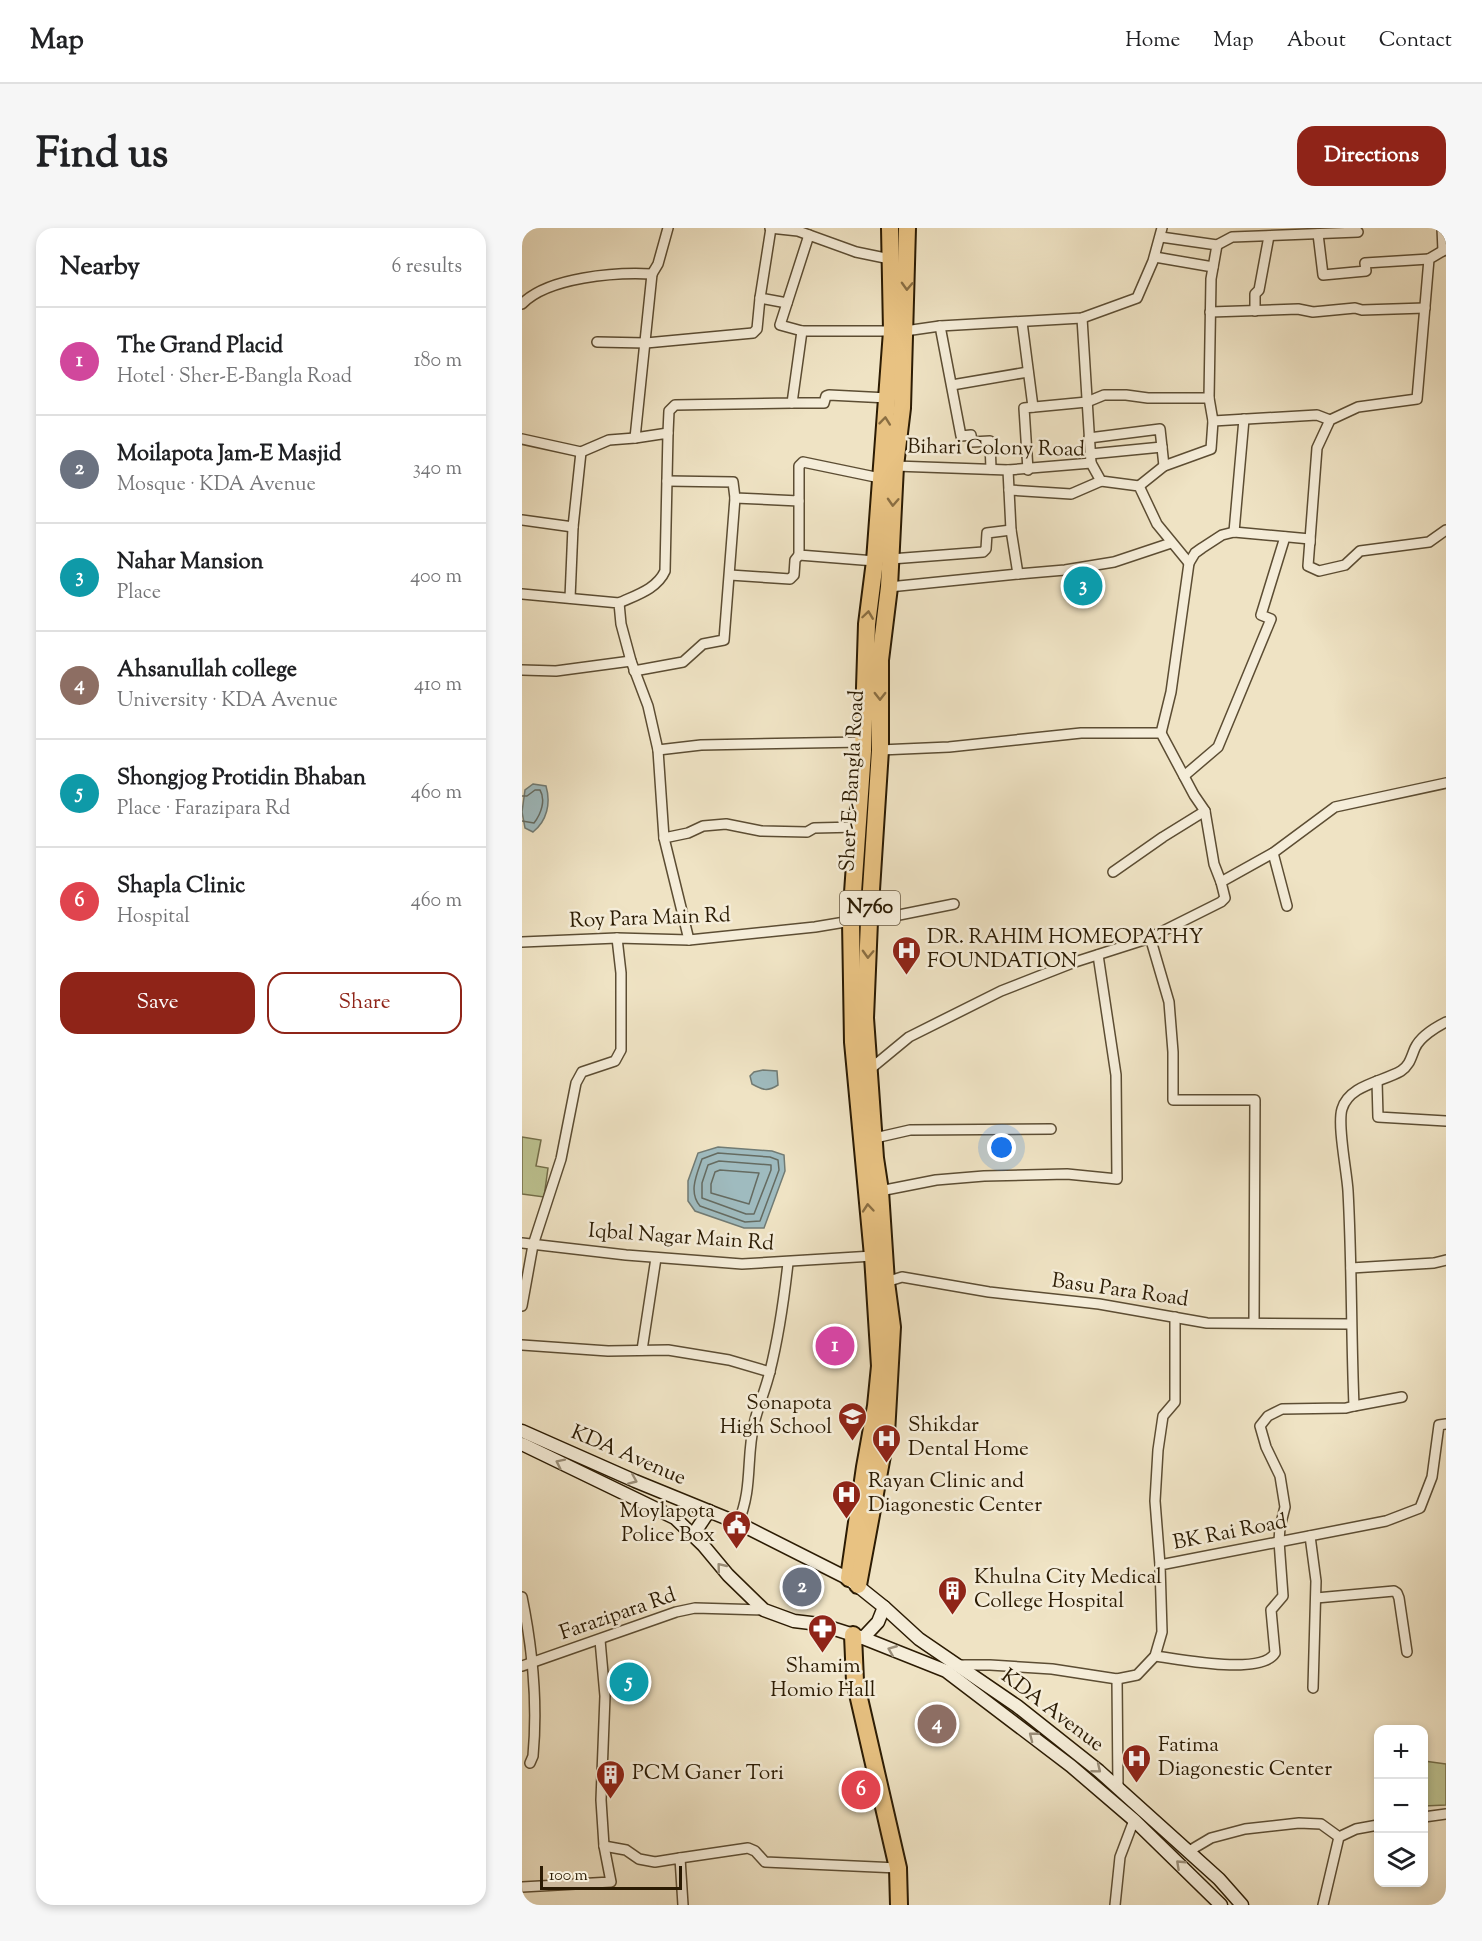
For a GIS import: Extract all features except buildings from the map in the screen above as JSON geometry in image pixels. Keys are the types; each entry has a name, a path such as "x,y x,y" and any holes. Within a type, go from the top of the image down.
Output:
{"highway":[{"path":"889,233 907,233"},
{"name":"Sher-E-Bangla Road","path":"854,1582 865,1467 876,1406 880,1366 866,1111 869,1070 866,1018 869,921 880,750 869,732 867,624 883,560 902,408 899,331 889,233"},
{"name":"Sher-E-Bangla Road","path":"854,1582 886,1434 892,1327 886,1282 875,1138 866,1111 853,1042 851,921 858,827 889,587 883,560 880,478 888,398 899,331 907,233"},
{"path":"858,1636 855,1681 897,1868 899,1905"}],"main road":[{"name":"KDA Avenue","path":"522,1431 738,1523 854,1582 952,1668 1017,1706 1118,1787 1219,1879 1242,1905"},
{"name":"KDA Avenue","path":"522,1444 675,1518 764,1610 795,1621 819,1624 858,1636 952,1668"},
{"path":"693,1535 709,1511"},
{"path":"858,1636 878,1622 884,1607"},
{"path":"952,1668 1134,1820 1221,1905"}],"street":[{"path":"635,438 652,274 658,264 668,228"},
{"path":"597,342 646,344 753,333 757,329 770,228 798,231 856,252 890,259"},
{"path":"1317,232 1323,275 1366,271 1365,263 1429,259 1444,250 1442,228"},
{"path":"810,235 780,325 802,331 899,331 940,326 1082,318 1137,298 1155,257 1162,232 1217,245 1232,237 1358,232"},
{"path":"1255,311 1255,294 1259,290 1269,236"},
{"path":"1189,563 1157,524 1139,486 1164,466 1211,449 1213,421 1209,398 1210,279 1217,245"},
{"path":"1155,257 1213,267"},
{"path":"1429,259 1417,399 1358,407 1330,420 1317,448 1308,567 1318,571 1345,565 1360,551 1429,542 1446,530"},
{"path":"522,304 528,298 552,287 601,274 652,274"},
{"path":"760,298 788,303"},
{"path":"1210,312 1298,309 1313,312 1355,308 1362,310 1425,308"},
{"path":"1082,318 1091,459 1162,447"},
{"path":"1022,322 1033,407"},
{"path":"940,326 961,436 971,435 972,442 990,441 991,469"},
{"path":"792,403 802,331"},
{"path":"952,385 1029,372"},
{"path":"522,594 619,603 651,588 662,579 665,571 669,411 675,405 824,403 829,394 888,398"},
{"path":"1028,470 1024,408 1087,402 1104,395 1209,398"},
{"path":"1213,421 1317,415 1330,420"},
{"path":"1234,532 1244,419"},
{"path":"1089,438 1160,429 1164,466"},
{"path":"522,439 581,452 609,440 668,433"},
{"path":"570,598 573,527 581,452"},
{"name":"Bihari Colony Road","path":"895,466 1028,470 1091,459 1101,481 1139,486"},
{"path":"730,575 790,579 794,575 795,560 799,555 799,466 803,462 880,478"},
{"path":"1008,470 1011,530 1018,574"},
{"path":"1010,490 1071,494 1101,481"},
{"path":"522,670 556,671 683,662 703,644 723,641 735,498 733,483 667,482"},
{"path":"735,498 799,501"},
{"path":"522,520 573,527"},
{"path":"799,555 883,560 983,552 986,549 987,533 1011,530"},
{"path":"869,1070 909,1037 990,996 1098,954 1150,937 1225,898 1214,864 1205,811 1161,733 1171,692 1189,563 1195,553 1213,540 1234,532 1310,539 1310,543"},
{"path":"1184,776 1218,747 1271,619 1262,615 1285,537"},
{"path":"889,587 1065,570 1114,562 1171,543"},
{"path":"619,603 621,624 632,666 648,706 658,750 664,838 689,940"},
{"path":"658,750 869,732"},
{"path":"880,750 949,747 1081,733 1161,733"},
{"path":"1221,882 1273,853 1335,807 1446,783"},
{"path":"1113,872 1205,811"},
{"path":"664,838 688,833 702,826 726,824 773,831 807,832 814,828 858,827"},
{"path":"1273,853 1287,906"},
{"path":"869,921 954,904"},
{"name":"Roy Para Main Rd","path":"522,942 617,938 689,940 851,921"},
{"path":"1150,937 1169,1002 1173,1052 1173,1100 1255,1100 1254,1322"},
{"path":"522,1306 533,1245 561,1159 576,1083 582,1072 615,1061 621,1050 621,973 617,938"},
{"path":"880,1191 936,1180 984,1176 1067,1174 1117,1179 1116,1074 1098,954"},
{"path":"1354,1406 1350,1324 1351,1268 1342,1109 1348,1098 1361,1088 1403,1070 1412,1059 1415,1048 1423,1039 1446,1022"},
{"path":"1377,1081 1378,1117 1446,1121"},
{"path":"875,1138 910,1130 1051,1130"},
{"name":"Iqbal Nagar Main Rd","path":"522,1243 656,1258 742,1264 788,1263 873,1256"},
{"path":"642,1350 656,1258"},
{"path":"1351,1268 1434,1263 1446,1260"},
{"path":"738,1523 743,1512 749,1483 754,1423 770,1372 784,1303 788,1263"},
{"name":"Basu Para Road","path":"886,1282 902,1277 989,1292 1099,1304 1207,1323 1350,1324"},
{"path":"1160,1565 1155,1501 1158,1450 1163,1416 1175,1402 1175,1317"},
{"path":"522,1345 608,1351 668,1350 729,1360 770,1372"},
{"path":"952,1668 990,1665 1052,1669 1117,1679 1137,1675 1155,1656 1232,1666 1257,1663 1272,1658 1275,1653 1271,1610 1283,1596 1280,1527 1285,1507 1280,1476 1266,1447 1260,1426 1268,1416 1282,1409 1346,1408 1402,1397"},
{"name":"BK Rai Road","path":"1155,1656 1162,1632 1160,1565 1386,1521 1420,1508 1432,1477 1439,1425 1446,1424"},
{"path":"1311,1536 1316,1581 1313,1688"},
{"path":"1316,1599 1394,1591 1399,1598 1407,1652"},
{"path":"522,1597 533,1662 536,1709 530,1763"},
{"name":"Farazipara Rd","path":"522,1666 676,1612 695,1608 764,1610"},
{"path":"522,1887 608,1884 611,1879 604,1846 601,1800 605,1696 600,1640"},
{"path":"1117,1679 1118,1787"},
{"path":"1428,1816 1446,1814"},
{"path":"1114,1905 1120,1857 1134,1820"},
{"path":"1189,1851 1210,1838 1234,1832 1299,1823 1322,1824 1339,1837"},
{"path":"1339,1837 1356,1829 1374,1826"},
{"path":"1323,1905 1339,1837"},
{"path":"604,1846 626,1850 639,1859 655,1862 747,1848 755,1851 765,1862 897,1868"},
{"path":"680,1858 683,1905"}],"green space":[{"path":"522,1137 541,1140 536,1166 548,1168 544,1197 522,1194"},
{"path":"1428,1762 1446,1764 1446,1805 1428,1806"}],"water":[{"path":"533,784 546,786 548,799 545,817 533,832 525,828 522,812 525,790"},
{"path":"777,1071 778,1085 765,1089 752,1084 750,1076 754,1072"},
{"path":"718,1147 772,1151 784,1155 785,1171 764,1228 744,1228 695,1211 688,1201 688,1181 698,1153"}],"place":[{"name":"Nahar Mansion","path":"1083,586"},
{"name":"DR. RAHIM HOMEOPATHY FOUNDATION","path":"906,976"},
{"name":"The Grand Placid","path":"835,1346"},
{"name":"Sonapota High School","path":"853,1442"},
{"name":"Shikdar Dental Home","path":"887,1464"},
{"name":"Rayan Clinic and Diagonestic Center","path":"847,1520"},
{"name":"Moylapota Police Box","path":"736,1550"},
{"name":"Moilapota Jam-E Masjid","path":"802,1587"},
{"name":"Khulna City Medical College Hospital","path":"953,1616"},
{"name":"Shamim Homio Hall","path":"823,1654"},
{"name":"Shongjog Protidin Bhaban","path":"629,1682"},
{"name":"Ahsanullah college","path":"937,1724"},
{"name":"Fatima Diagonestic Center","path":"1137,1784"},
{"name":"Shapla Clinic","path":"861,1790"},
{"name":"PCM Ganer Tori","path":"611,1800"}]}
